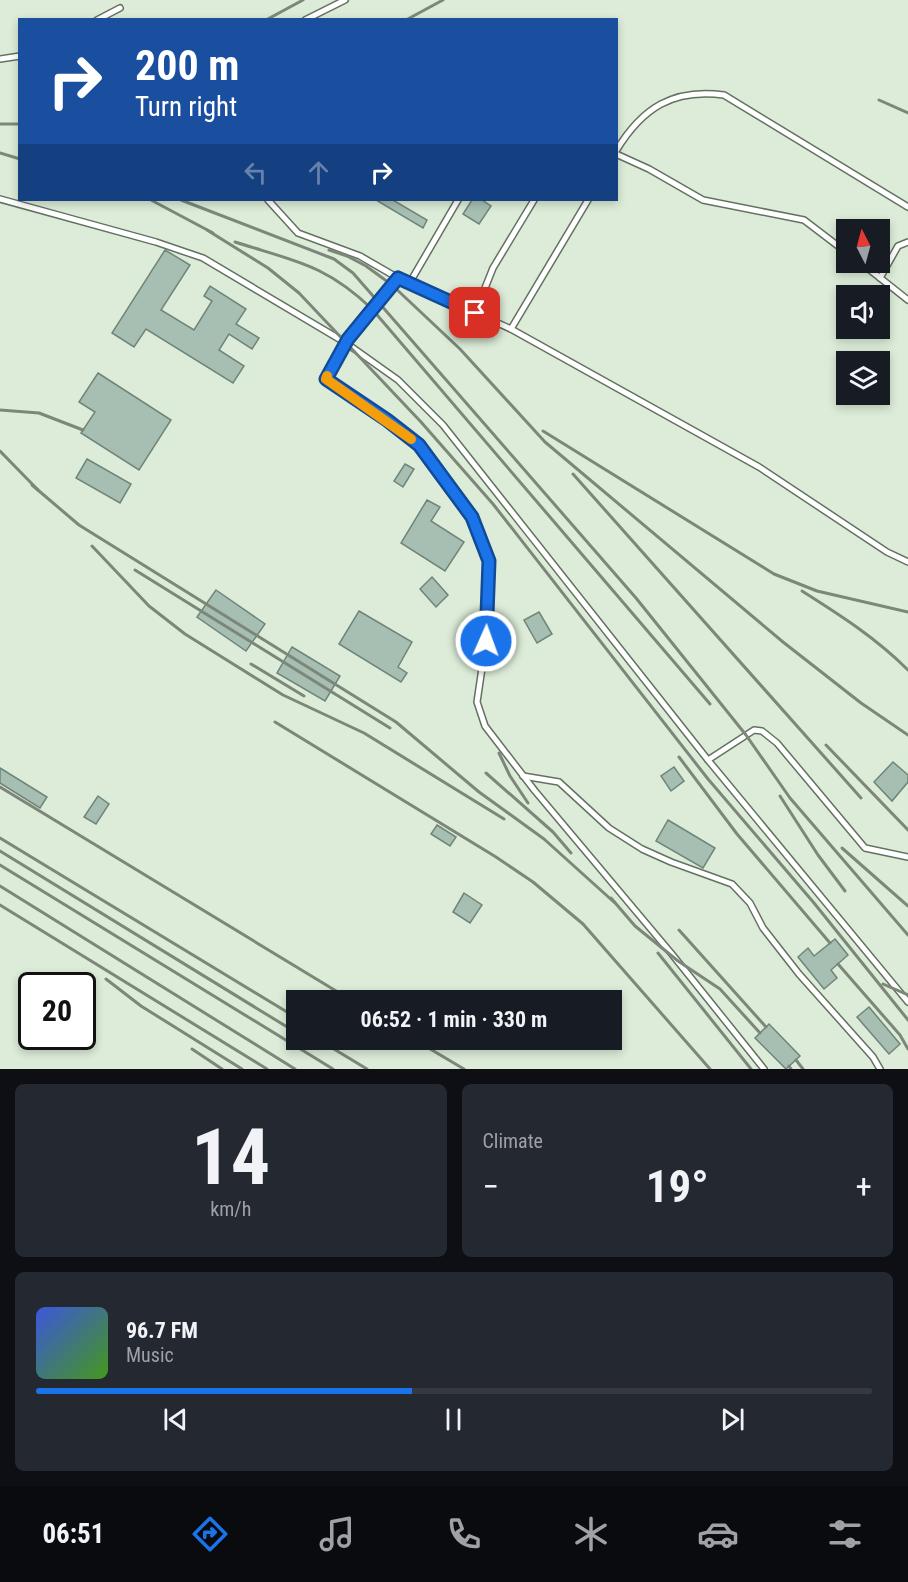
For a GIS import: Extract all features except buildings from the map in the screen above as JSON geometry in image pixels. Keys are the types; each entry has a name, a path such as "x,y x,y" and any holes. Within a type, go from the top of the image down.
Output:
{"lane":[{"path":"309,18 345,0"},
{"path":"102,18 120,8"},
{"path":"0,59 18,56"},
{"path":"618,150 630,129 648,111 673,97 704,92 724,95 908,207"},
{"path":"618,154 703,200 804,220 836,244"},
{"path":"0,199 156,242 203,258 346,343 398,380 443,425 708,760 908,1002"},
{"path":"269,201 298,233 360,256 409,284 511,328 759,467 887,552 908,562"},
{"path":"409,284 457,201"},
{"path":"475,313 493,268 533,201"},
{"path":"511,328 587,201"},
{"path":"880,278 898,246 908,242"},
{"path":"874,273 908,300"},
{"path":"398,278 346,343 326,379 387,420 419,445 472,517 489,561 486,641 477,702 484,726 764,1069"},
{"path":"708,760 754,730 762,731 777,742 865,849 908,857"},
{"path":"523,776 559,782 609,828 642,849 670,862 732,884 750,903 763,928 799,974 873,1057 880,1069"}],"railway":[{"path":"270,18 303,0"},
{"path":"410,18 443,0"},
{"path":"879,100 908,113"},
{"path":"0,124 18,124"},
{"path":"0,153 18,158"},
{"path":"153,201 213,233"},
{"path":"184,201 334,259 353,273 636,598 746,735 790,798 908,935"},
{"path":"207,230 268,268 299,293 421,422 493,504 708,779 814,903 908,1020"},
{"path":"235,242 324,273 372,309 710,704"},
{"path":"329,250 366,266 392,285 460,349 545,442 783,642 861,703 908,735"},
{"path":"0,410 39,413 83,430"},
{"path":"543,431 774,574 817,591 908,612"},
{"path":"0,451 38,490"},
{"path":"573,474 861,798"},
{"path":"32,485 79,525 396,722 479,792 544,839 615,903"},
{"path":"92,546 149,606 185,634 283,695 364,733 504,819"},
{"path":"135,570 390,728"},
{"path":"802,591 870,637 908,670"},
{"path":"251,664 304,696"},
{"path":"275,722 533,882 583,924 710,1069"},
{"path":"826,745 908,830"},
{"path":"499,753 510,776 528,803"},
{"path":"679,757 737,834 830,943"},
{"path":"486,773 553,832 571,853"},
{"path":"0,787 335,990"},
{"path":"780,796 818,855 845,891"},
{"path":"0,838 286,1011"},
{"path":"842,848 908,906"},
{"path":"0,851 286,1026"},
{"path":"0,865 333,1069"},
{"path":"0,886 295,1069"},
{"path":"611,898 635,926 678,961 720,989 760,1033"},
{"path":"0,905 267,1069"},
{"path":"679,930 766,1027"},
{"path":"658,953 751,1069"},
{"path":"838,964 900,1035 908,1049"},
{"path":"106,979 141,1006 242,1069"},
{"path":"883,984 908,995"},
{"path":"192,1049 222,1069"},
{"path":"336,1050 367,1069"},
{"path":"432,1050 464,1069"},
{"path":"796,1060 803,1069"}],"slow traffic":[{"path":"327,376 326,379 411,439"}],"route":[{"path":"475,313 398,278 348,339 326,379 387,420 419,445 472,517 489,561 486,641"}]}
